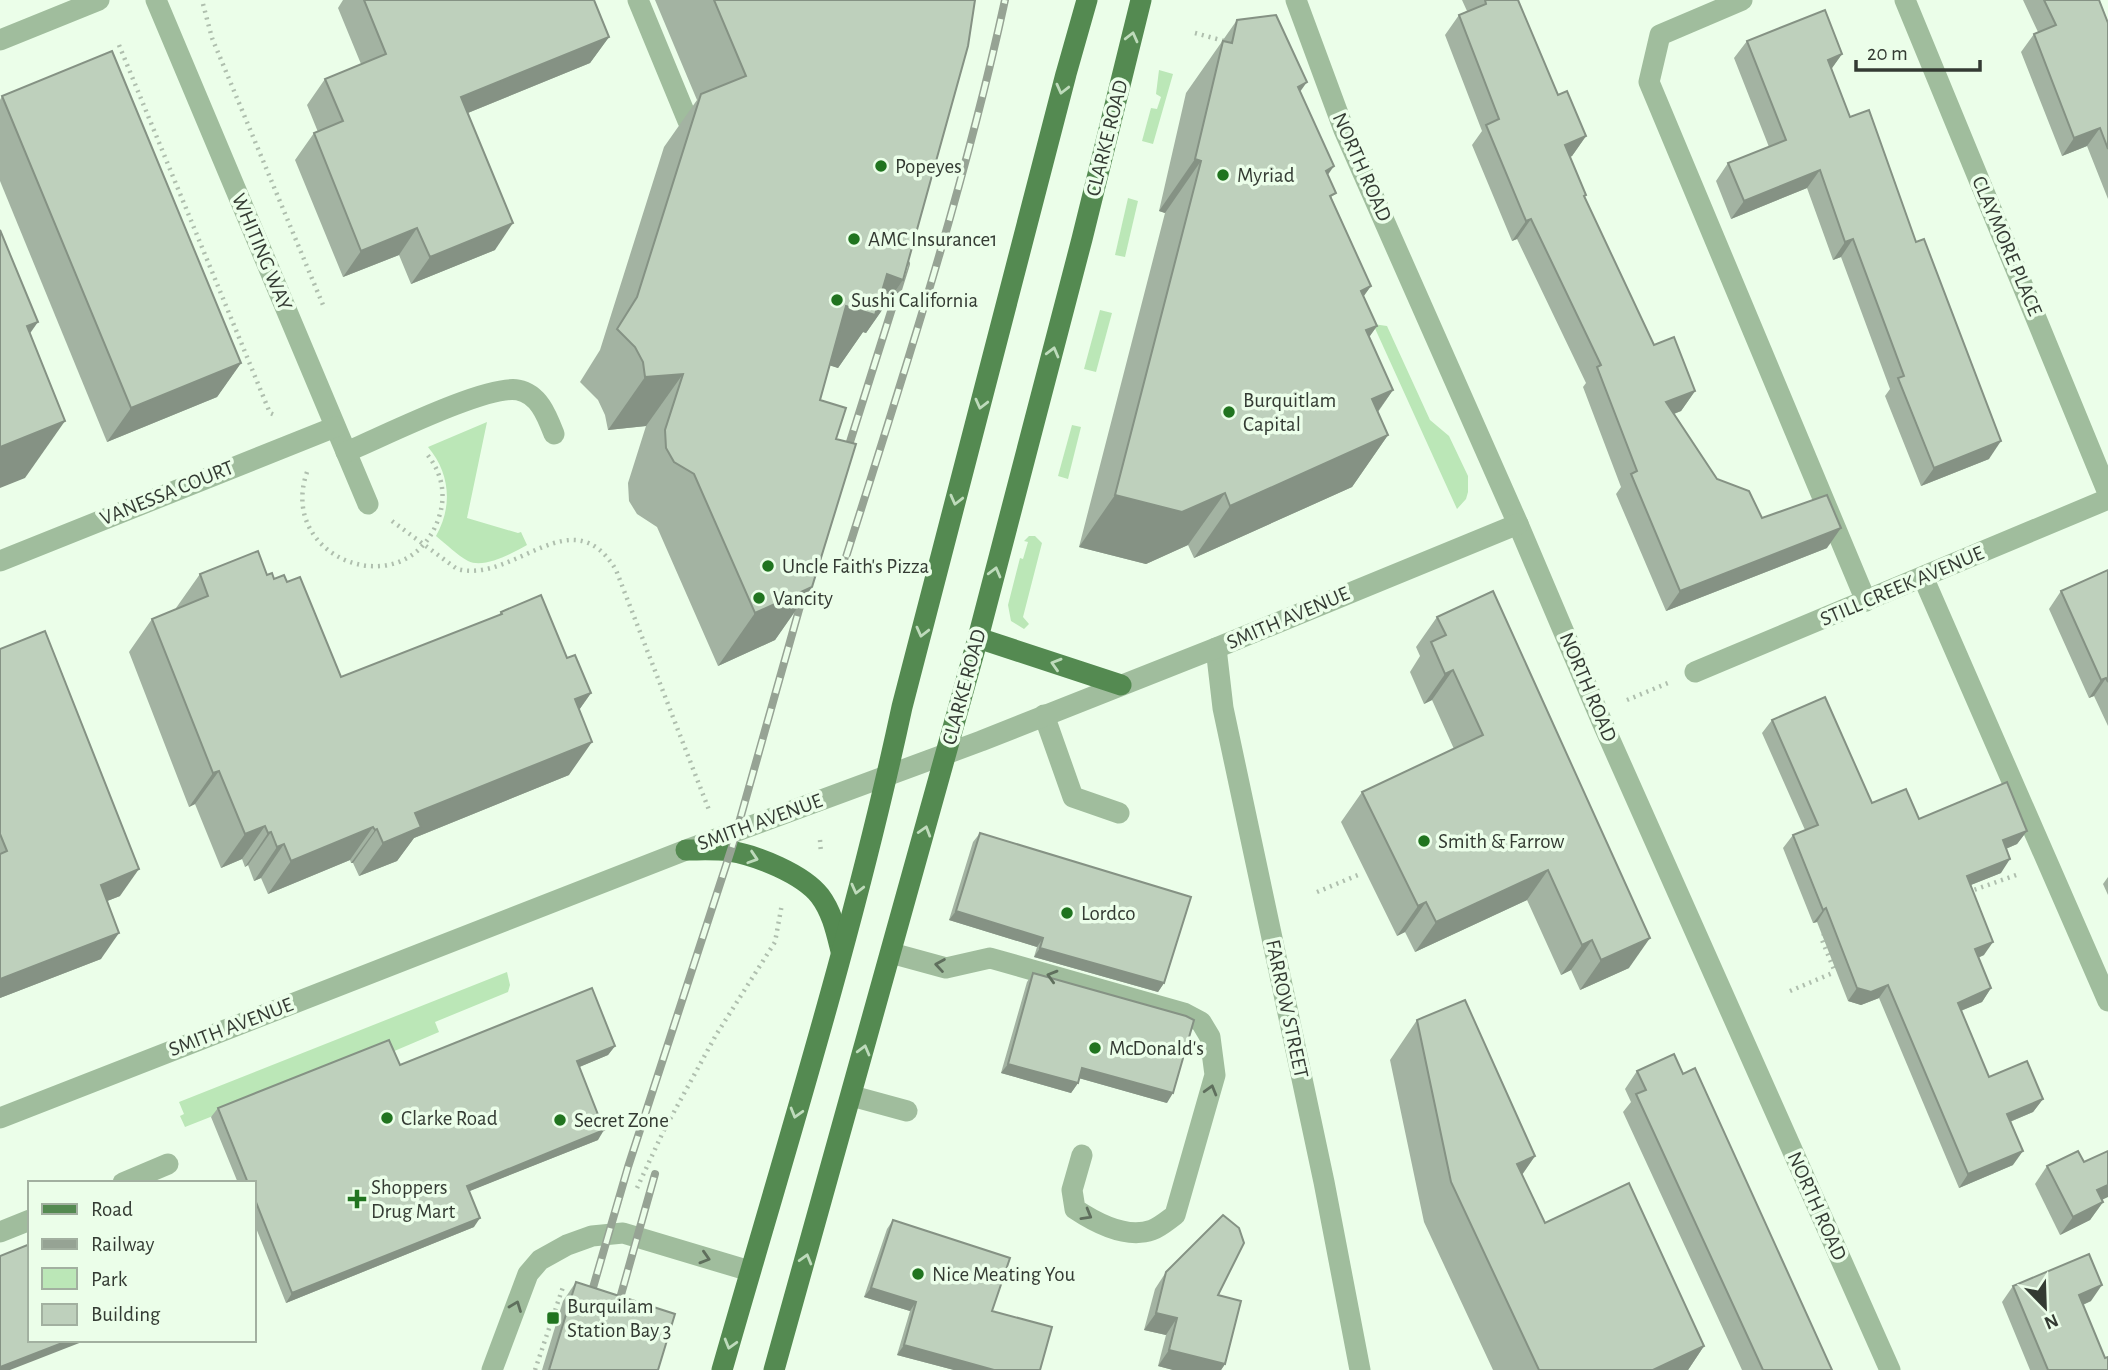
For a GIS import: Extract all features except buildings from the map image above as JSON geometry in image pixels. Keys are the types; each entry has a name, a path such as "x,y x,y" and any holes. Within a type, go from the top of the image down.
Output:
{"main road":[{"path":"722,1370 841,953 902,707 1087,0"},
{"name":"CLARKE ROAD","path":"774,1370 978,638 1141,0"},
{"path":"978,638 1121,685"},
{"path":"686,850 729,851 760,860 800,878 819,895 832,918 841,953"}],"street":[{"path":"0,40 99,0"},
{"name":"WHITING WAY","path":"156,0 368,504"},
{"path":"638,0 688,121"},
{"name":"NORTH ROAD","path":"1296,0 1344,130 1890,1370"},
{"path":"1742,0 1660,35 1649,82 1866,601"},
{"name":"CLAYMORE PLACE","path":"1905,0 2108,493"},
{"path":"346,453 471,399 495,392 519,390 535,398 546,413 554,434"},
{"name":"VANESSA COURT","path":"0,561 335,427"},
{"name":"STILL CREEK AVENUE","path":"1695,672 2108,499"},
{"name":"SMITH AVENUE","path":"0,1118 686,850 946,754 1216,649 1518,524"},
{"path":"1923,577 2108,1001"},
{"name":"FARROW STREET","path":"1216,649 1223,708 1324,1182 1360,1370"},
{"path":"1044,716 1073,797 1119,813"},
{"path":"891,953 946,968 990,958 1184,1013 1201,1022 1210,1037 1215,1075 1175,1215 1153,1230 1130,1233 1089,1218 1075,1209 1072,1190 1082,1155"},
{"path":"852,1096 907,1111"},
{"path":"128,1181 168,1164"},
{"path":"0,1233 28,1221"},
{"path":"492,1370 528,1274 540,1260 566,1245 592,1236 623,1233 750,1271"}],"path":[{"path":"1195,33 1234,44"},
{"path":"118,45 270,413 281,418"},
{"path":"368,504 457,569 467,571 495,567 556,542 581,540 602,549 616,570 720,837"},
{"path":"1598,712 1695,672"},
{"path":"820,841 822,858"},
{"path":"1965,891 1969,893 2047,863"},
{"path":"1317,892 1359,875"},
{"path":"636,1188 716,1035 775,942 784,893"},
{"path":"1825,929 1822,940 1835,972"},
{"path":"1790,991 1845,968"},
{"path":"536,1370 561,1287 576,1292"}],"green space":[{"path":"1159,70 1173,74 1153,144 1142,141 1151,108 1157,109 1161,97 1156,94"},
{"path":"1128,198 1138,201 1125,257 1115,255"},
{"path":"1100,310 1112,313 1096,372 1084,369"},
{"path":"1373,324 1387,326 1430,420 1449,436 1468,476 1466,499 1457,509"},
{"path":"487,422 467,518 521,532 527,545 498,559 475,563 460,556 436,536 445,513 447,490 441,468 428,447"},
{"path":"1072,425 1081,427 1068,479 1058,476"},
{"path":"1029,536 1035,536 1042,543 1023,617 1029,624 1024,629 1011,621 1008,605 1020,558 1023,559 1028,542 1024,541"},
{"path":"507,972 510,985 508,992 435,1022 439,1032 385,1055 382,1049 185,1127 180,1116 184,1114 179,1102"}],"railway":[{"path":"846,557 952,211 1005,0"},
{"path":"844,461 906,264"},
{"path":"588,1305 628,1167 733,844 806,585"},
{"path":"615,1316 655,1174"}],"place":[{"name":"Popeyes","path":"881,166"},
{"name":"Myriad","path":"1223,175"},
{"name":"AMC Insurance1","path":"854,239"},
{"name":"Sushi California","path":"837,300"},
{"name":"Burquitlam Capital","path":"1229,412"},
{"name":"Uncle Faith's Pizza","path":"768,566"},
{"name":"Vancity","path":"759,598"},
{"name":"Smith & Farrow","path":"1424,841"},
{"name":"Lordco","path":"1067,913"},
{"name":"McDonald's","path":"1095,1048"},
{"name":"Clarke Road","path":"387,1118"},
{"name":"Secret Zone","path":"560,1120"},
{"name":"Shoppers Drug Mart","path":"357,1199"},
{"name":"Nice Meating You","path":"918,1274"},
{"name":"Burquilam Station Bay 3","path":"553,1318"}]}
